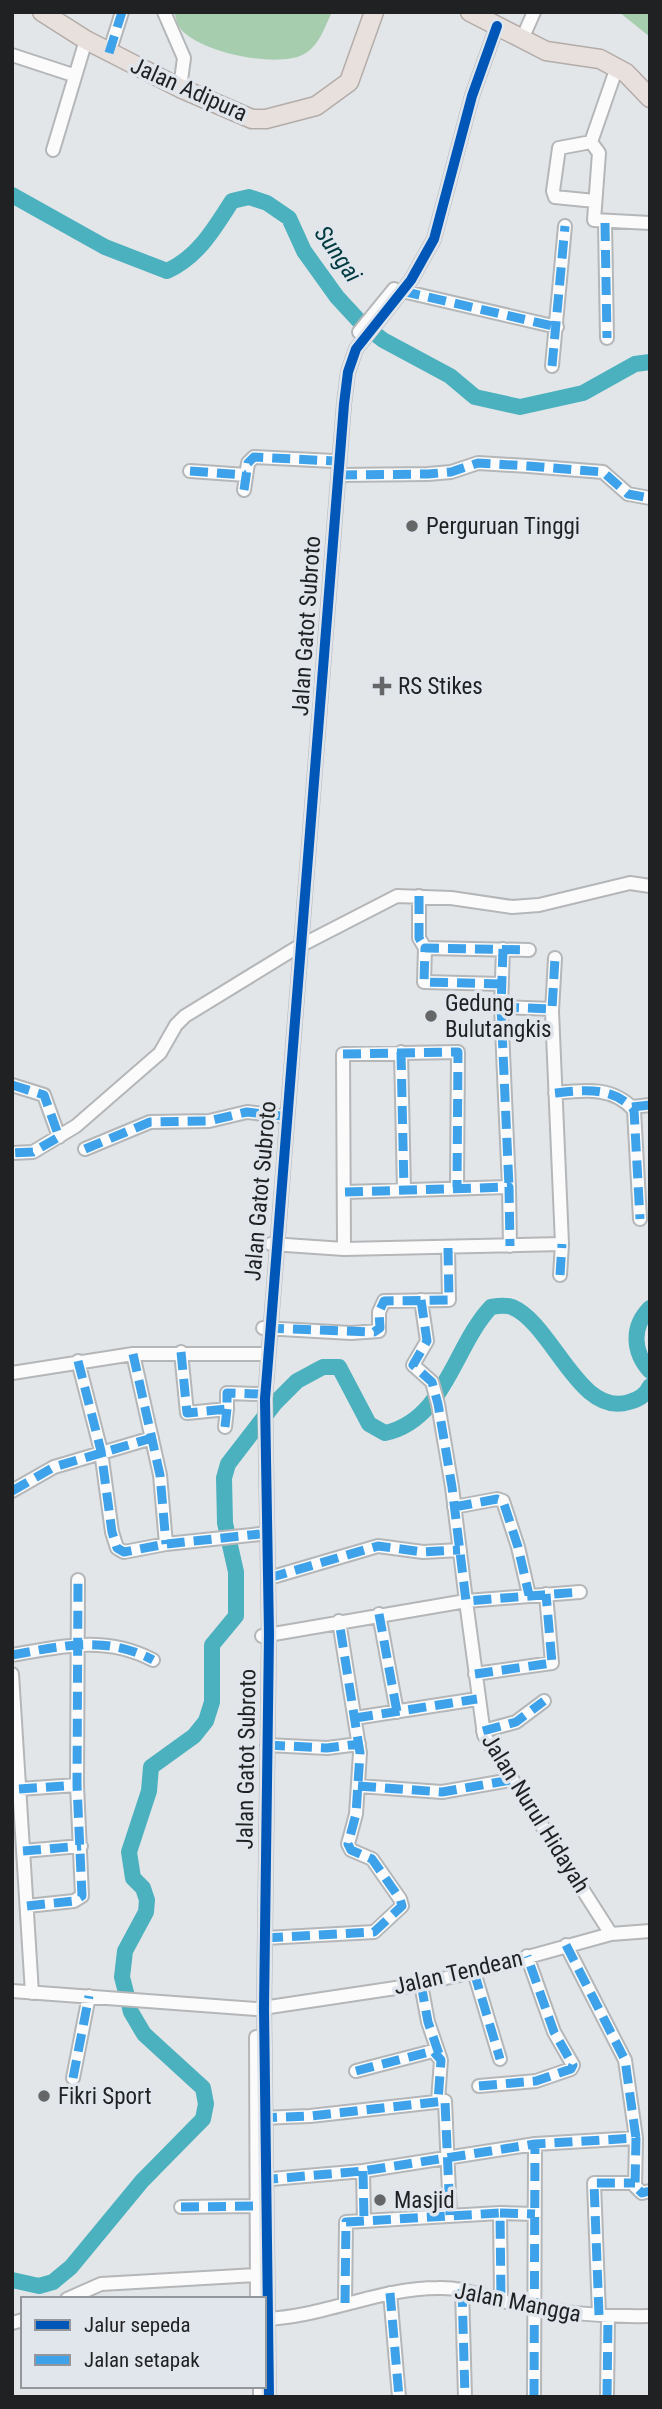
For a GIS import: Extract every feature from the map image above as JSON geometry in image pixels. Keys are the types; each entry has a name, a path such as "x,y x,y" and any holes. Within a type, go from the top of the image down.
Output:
{"highway":[{"name":"Jalan Adipura","path":"41,12 109,52 180,88 252,119 283,116 316,106 338,91 353,76 374,12"},
{"path":"470,12 546,51 590,56 617,67 636,81 650,97"}],"street":[{"path":"109,52 122,12"},
{"path":"164,12 184,58 180,88"},
{"path":"522,39 534,12"},
{"name":"Jalan Gatot Subroto","path":"381,310 402,291 433,239 473,66 494,25"},
{"path":"53,150 73,75 86,40"},
{"path":"12,55 73,75"},
{"path":"591,142 617,67"},
{"path":"591,142 599,153 594,220 605,223 650,223"},
{"path":"591,142 559,148 552,191 555,197 595,201"},
{"name":"Jalan Gatot Subroto","path":"273,1244 281,1116 300,946 341,375 357,341 415,260 446,180"},
{"path":"605,223 607,338"},
{"path":"552,366 565,226"},
{"path":"402,291 557,327"},
{"name":"Jalan Gatot Subroto","path":"265,2297 260,2009 265,1635 269,1578 261,1398 263,1354 348,372 357,341"},
{"path":"244,490 248,463 254,457 334,461"},
{"path":"339,475 428,474 451,472 478,463 528,466 603,472 628,494 650,498"},
{"path":"190,471 246,475"},
{"path":"12,1153 33,1152 76,1126 155,1059 176,1025 185,1016 300,946 381,902 397,896 419,896 512,907 539,905 630,883 650,886"},
{"path":"419,896 419,938 425,948 424,982 502,985"},
{"path":"425,948 529,950"},
{"path":"503,949 501,1007 510,1246"},
{"path":"555,958 552,1009 561,1275"},
{"path":"501,1007 552,1009"},
{"path":"401,1052 404,1190"},
{"path":"344,1249 343,1054 458,1052 457,1187"},
{"path":"12,1085 44,1095 59,1137"},
{"path":"555,1093 592,1090 608,1092 632,1107 636,1115 636,1172 640,1219"},
{"path":"632,1107 650,1105"},
{"path":"85,1149 150,1122 209,1121 247,1112 281,1116"},
{"path":"345,1192 509,1187"},
{"path":"273,1244 344,1249 562,1244"},
{"path":"266,1328 374,1332 380,1328 379,1312 384,1301 449,1300 448,1248"},
{"name":"Jalan Nurul Hidayah","path":"421,1300 427,1341 414,1365 432,1382 438,1404 483,1731 511,1780 611,1934"},
{"path":"181,1352 187,1413 227,1409"},
{"path":"12,1373 133,1354 263,1354"},
{"path":"133,1354 164,1499 166,1544"},
{"path":"78,1361 102,1451 112,1532 117,1548 124,1552 166,1544 255,1535"},
{"path":"225,1427 227,1393 261,1398"},
{"name":"Jalan Gatot Subroto","path":"260,2009 265,1938 263,1796 268,1745 265,1635 255,1535 262,1423"},
{"path":"12,1491 54,1467 152,1438"},
{"path":"454,1507 497,1499 503,1501 518,1546 529,1595"},
{"path":"269,1578 378,1546 423,1552 460,1550"},
{"path":"27,1906 81,1898 77,1785 78,1580"},
{"path":"265,1635 466,1601 580,1592"},
{"path":"475,1674 552,1663 546,1594"},
{"path":"379,1614 397,1712"},
{"path":"265,1938 374,1932 401,1909 400,1899 372,1859 351,1850 348,1844 356,1814 359,1744 340,1621"},
{"path":"12,1655 79,1644 120,1646 153,1660"},
{"path":"12,1674 32,1993"},
{"path":"355,1718 477,1699"},
{"path":"483,1731 523,1718 544,1701"},
{"path":"268,1745 327,1748 359,1744"},
{"path":"358,1786 442,1792 511,1780"},
{"path":"19,1789 77,1785"},
{"path":"23,1851 81,1846"},
{"name":"Jalan Tendean","path":"12,1992 260,2009 421,1984 611,1934 650,1931"},
{"path":"566,1945 625,2060 636,2138 635,2183 642,2193 650,2191"},
{"path":"479,2086 536,2081 570,2069 573,2065 554,2032 527,1956"},
{"path":"474,1972 495,2035 500,2060"},
{"path":"421,1984 428,2022 438,2044 441,2060 438,2101"},
{"path":"73,2078 89,1996"},
{"path":"356,2071 430,2050 441,2060"},
{"path":"261,2118 445,2101 450,2215"},
{"path":"261,2180 363,2171 535,2144 636,2138"},
{"path":"534,2397 535,2144"},
{"path":"363,2171 364,2221"},
{"name":"Jalan Gatot Subroto","path":"257,2297 257,2206 261,2180"},
{"path":"607,2397 594,2183 635,2183"},
{"path":"181,2207 257,2206"},
{"path":"345,2302 344,2224 349,2221 499,2213 535,2214"},
{"path":"499,2213 501,2300"},
{"path":"72,2297 101,2284 256,2275"},
{"name":"Jalan Mangga","path":"266,2319 312,2313 345,2302 436,2287 462,2289 501,2300 578,2315 650,2316"},
{"path":"462,2289 465,2397"},
{"path":"390,2293 399,2397"},
{"name":"Jalan Gatot Subroto","path":"266,2319 269,2397"}],"green space":[{"path":"174,12 332,12 322,34 311,49 294,58 278,60 240,56 203,44 189,37 180,28"},
{"path":"619,12 650,12 650,37"}],"waterway":[{"name":"Sungai","path":"12,195 105,247 167,271 196,250 212,232 232,201 249,197 267,203 289,218 304,251 337,297 361,323 383,340 450,376 475,397 520,407 583,393 635,364 650,362"},
{"path":"12,2280 39,2286 53,2282 71,2267 142,2181 203,2119 206,2104 203,2088 144,2034 131,2012 122,1977 125,1951 146,1912 147,1900 143,1888 133,1878 129,1852 149,1791 151,1767 194,1736 206,1721 212,1702 212,1645 236,1616 236,1572 225,1523 224,1478 228,1464 275,1403 297,1381 323,1367 339,1367 369,1424 385,1433 405,1425 422,1413 435,1398 478,1323 491,1307 512,1307 527,1317 541,1331 567,1367 595,1396 611,1403 629,1402 641,1397 650,1386"},
{"path":"650,1308 637,1331 640,1356 650,1371"}],"marked path":[{"path":"109,53 122,12"},
{"path":"605,223 607,338"},
{"path":"552,366 565,226"},
{"path":"402,291 557,327"},
{"path":"244,490 248,463 254,457 334,461"},
{"path":"339,475 428,474 451,472 478,463 528,466 603,472 628,494 650,498"},
{"path":"190,471 246,475"},
{"path":"419,896 419,938 425,948"},
{"path":"502,984 424,982 425,948 529,950"},
{"path":"503,949 501,1007 509,1187"},
{"path":"501,1007 552,1009 555,958"},
{"path":"401,1052 404,1190"},
{"path":"343,1054 458,1052 457,1187"},
{"path":"12,1085 44,1095 59,1137 33,1152 12,1153"},
{"path":"555,1093 607,1093 626,1102 634,1110 640,1219"},
{"path":"632,1107 650,1105"},
{"path":"85,1149 150,1122 209,1121 247,1112 281,1116"},
{"path":"345,1192 509,1187 510,1246"},
{"path":"560,1275 562,1244"},
{"path":"266,1328 374,1332 380,1328 379,1312 384,1301 449,1300 448,1248"},
{"path":"421,1300 427,1341 413,1365 432,1382 438,1404 452,1487 466,1601 580,1592"},
{"path":"181,1352 187,1413 227,1409 227,1393 259,1394"},
{"path":"133,1354 160,1475 166,1544"},
{"path":"78,1361 101,1451 112,1532 117,1548 124,1552 166,1544 260,1534"},
{"path":"225,1427 227,1409"},
{"path":"12,1491 54,1467 152,1438"},
{"path":"454,1507 497,1499 503,1501 518,1547 529,1595"},
{"path":"269,1578 378,1546 423,1552 460,1550"},
{"path":"27,1906 74,1901 82,1896 77,1785 78,1580"},
{"path":"475,1674 552,1663 546,1594"},
{"path":"379,1614 397,1712"},
{"path":"265,1938 374,1932 402,1906 372,1859 351,1850 348,1844 356,1814 360,1753 339,1621"},
{"path":"12,1655 66,1646 101,1645 118,1647 153,1660"},
{"path":"355,1718 477,1699"},
{"path":"483,1731 516,1722 544,1701"},
{"path":"267,1745 327,1748 359,1744"},
{"path":"358,1786 442,1792 511,1780"},
{"path":"19,1789 77,1785"},
{"path":"23,1851 81,1846"},
{"path":"566,1945 625,2060 636,2138"},
{"path":"479,2086 536,2081 571,2069 573,2065 554,2032 527,1956"},
{"path":"474,1972 500,2059"},
{"path":"421,1984 428,2022 440,2057"},
{"path":"73,2078 89,1996"},
{"path":"356,2071 433,2051 441,2060 438,2101"},
{"path":"259,2118 310,2116 445,2101 450,2215"},
{"path":"260,2180 363,2171 535,2144 636,2138 635,2186 642,2193 650,2191"},
{"path":"534,2397 535,2144"},
{"path":"363,2171 364,2221"},
{"path":"599,2315 594,2183 635,2183"},
{"path":"181,2207 256,2206"},
{"path":"500,2213 535,2214"},
{"path":"345,2303 346,2222 500,2213 501,2300"},
{"path":"462,2289 465,2397"},
{"path":"390,2293 399,2397"},
{"path":"607,2397 608,2316"}],"cycle path":[{"path":"269,2397 264,2008 269,1634 265,1399 344,404 348,372 356,349 411,280 434,239 472,96 497,26"}],"place":[{"name":"Perguruan Tinggi","path":"412,526"},
{"name":"RS Stikes","path":"382,686"},
{"name":"Gedung Bulutangkis","path":"431,1016"},
{"name":"Fikri Sport","path":"44,2096"},
{"name":"Masjid","path":"380,2200"}]}
